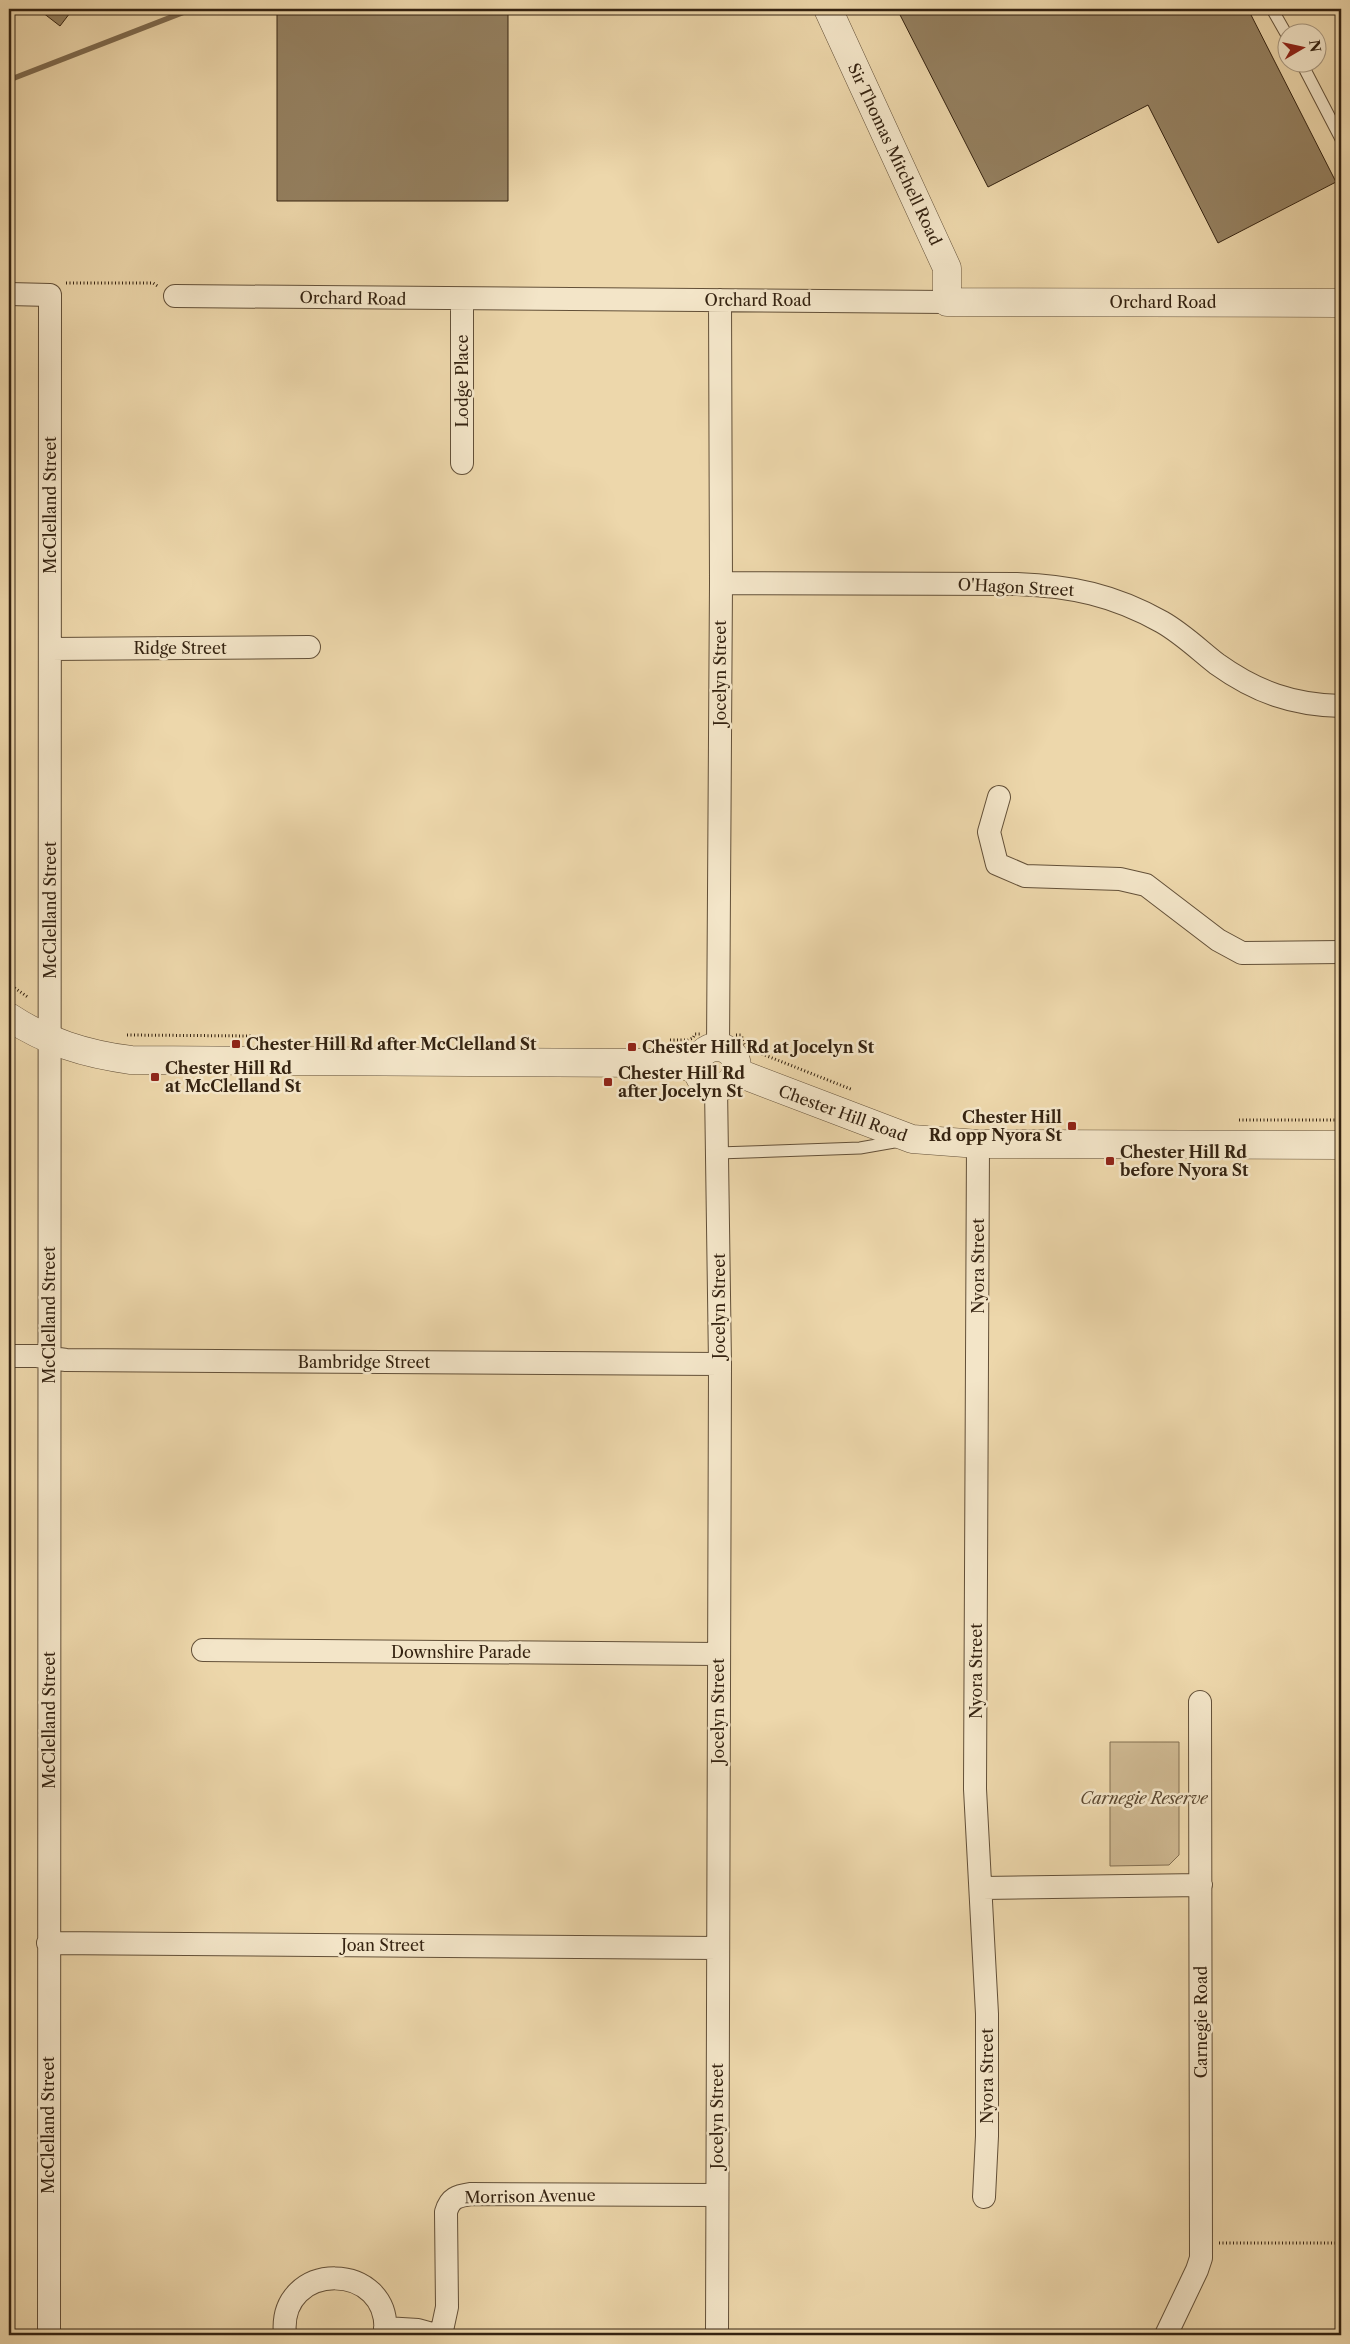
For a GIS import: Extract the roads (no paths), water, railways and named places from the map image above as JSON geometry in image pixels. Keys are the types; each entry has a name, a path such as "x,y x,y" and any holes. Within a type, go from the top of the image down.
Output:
{"street":[{"name":"Sir Thomas Mitchell Road","path":"828,9 947,268 947,302"},
{"name":"McClelland Street","path":"9,294 50,295 49,2335"},
{"name":"Orchard Road","path":"175,296 1341,303"},
{"name":"Lodge Place","path":"462,299 462,463"},
{"name":"Jocelyn Street","path":"720,300 721,583 729,1041"},
{"name":"O'Hagon Street","path":"721,583 1016,584 1050,585 1084,590 1140,610 1165,624 1218,664 1247,683 1276,697 1304,704 1341,706"},
{"name":"Ridge Street","path":"50,649 309,647"},
{"path":"999,797 989,832 997,864 1025,876 1120,879 1146,884 1218,940 1242,953 1341,952"},
{"path":"9,1017 49,1040 76,1050 102,1056 163,1061 652,1064 697,1067 703,1052 729,1041"},
{"path":"726,1080 737,1063 733,1055 726,1049 729,1041"},
{"name":"Chester Hill Road","path":"697,1067 701,1080 709,1086 726,1080 912,1139 978,1144 1341,1144"},
{"name":"Jocelyn Street","path":"717,2335 720,1364 718,1154 726,1080"},
{"name":"Nyora Street","path":"978,1144 975,1789 982,1888 987,2014 987,2136 984,2197"},
{"name":"Bambridge Street","path":"9,1356 66,1360 720,1364"},
{"name":"Downshire Parade","path":"203,1650 718,1654"},
{"name":"Carnegie Road","path":"1166,2335 1199,2265 1201,2242 1200,1702"},
{"path":"982,1888 1201,1885"},
{"name":"Joan Street","path":"48,1943 718,1948"},
{"name":"Morrison Avenue","path":"442,2335 447,2306 446,2212 451,2200 471,2194 717,2195"},
{"path":"285,2335 285,2316 295,2296 313,2282 335,2277 357,2282 367,2288 381,2306 385,2332 418,2330 436,2335"}],"lane":[{"path":"1272,9 1279,22"},
{"path":"1306,72 1341,139"},
{"path":"718,1154 860,1148 912,1139"}],"waterway":[{"path":"9,80 192,9"}],"place":[{"name":"Chester Hill Rd after McClelland St","path":"236,1044"},
{"name":"Chester Hill Rd at Jocelyn St","path":"632,1047"},
{"name":"Chester Hill Rd at McClelland St","path":"155,1077"},
{"name":"Chester Hill Rd after Jocelyn St","path":"608,1082"},
{"name":"Chester Hill Rd opp Nyora St","path":"1072,1126"},
{"name":"Chester Hill Rd before Nyora St","path":"1110,1161"}],"park label":[{"name":"Carnegie Reserve","path":"1144,1798"}]}
